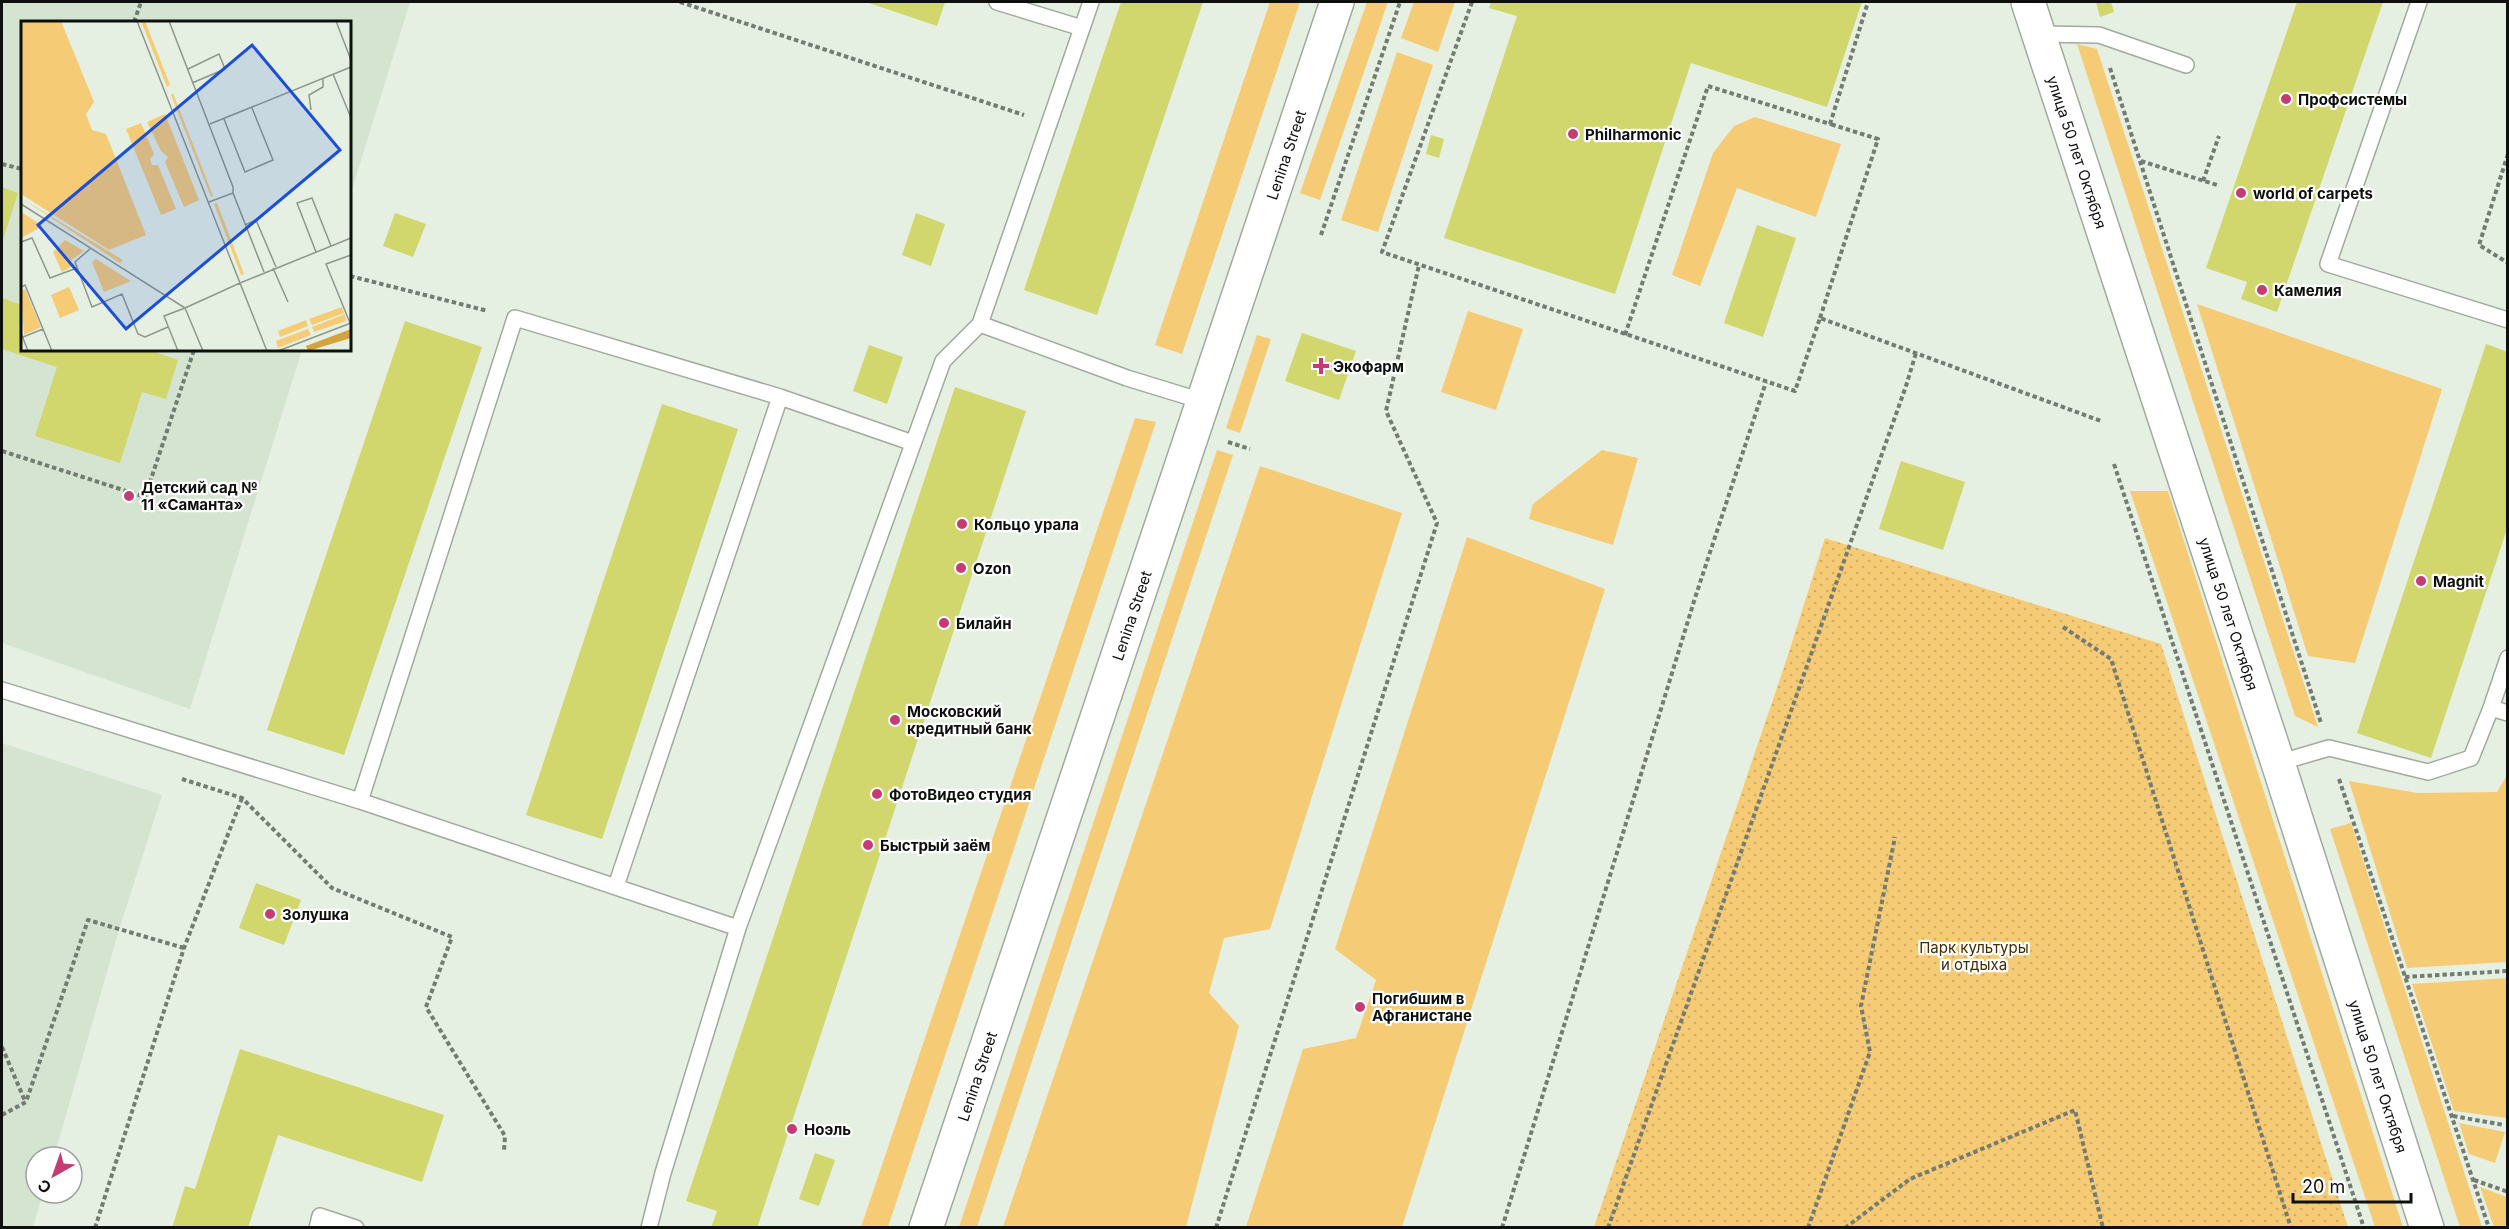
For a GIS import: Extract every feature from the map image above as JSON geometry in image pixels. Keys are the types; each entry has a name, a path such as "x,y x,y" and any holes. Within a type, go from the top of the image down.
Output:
{"street":[{"name":"Lenina Street","path":"926,1227 1337,2"},
{"name":"улица 50 лет Октября","path":"2028,2 2427,1227"}],"lane":[{"path":"997,2 1082,28"},
{"path":"649,1227 663,1173 738,928 943,361 980,324 1091,2"},
{"path":"2419,2 2328,264 2508,320"},
{"path":"2038,34 2099,35 2186,65"},
{"path":"360,801 515,318 780,397 913,443"},
{"path":"980,324 1127,378 1202,401"},
{"path":"616,886 780,397"},
{"path":"2278,764 2329,748 2428,772 2471,758 2508,657"},
{"path":"2,690 360,801 738,928"},
{"path":"2491,708 2508,713"},
{"path":"317,1227 320,1216 356,1227"}],"path":[{"path":"134,21 141,2"},
{"path":"680,2 1048,123"},
{"path":"1321,235 1400,2"},
{"path":"1472,2 1382,252 1625,335 1795,391 1878,139 1708,86 1625,335"},
{"path":"1830,124 1868,2"},
{"path":"2099,35 2329,748 2489,1227"},
{"path":"2203,181 2218,136"},
{"path":"2508,154 2479,245 2508,263"},
{"path":"2140,161 2217,185"},
{"path":"2,164 21,170"},
{"path":"1216,1227 1437,523 1386,411 1419,265"},
{"path":"351,276 515,318"},
{"path":"1820,318 2101,421"},
{"path":"2,451 145,497 194,351"},
{"path":"1608,1227 1903,397 1916,353"},
{"path":"1502,1227 1695,598 1766,382"},
{"path":"1221,440 1250,449"},
{"path":"2114,465 2364,1227"},
{"path":"2063,627 2111,659 2291,1227"},
{"path":"95,1227 184,948 242,798 332,888 452,937 426,1007 505,1136 504,1151"},
{"path":"1808,1227 1870,1052 1861,1006 1895,837"},
{"path":"2,1115 26,1102 88,920 184,948"},
{"path":"2405,977 2508,971"},
{"path":"2,1047 26,1102"},
{"path":"1845,1227 1910,1179 2076,1110 2103,1227"},
{"path":"2452,1116 2504,1125"},
{"path":"2474,1180 2508,1192"}],"shaded area":[{"name":"Детский сад № 11 «Саманта»","path":"2,2 410,2 351,193 351,21 21,21 21,351 302,351 190,709 2,643"},
{"path":"2,743 162,795 119,930 57,1145 24,1145 24,1205 39,1205 33,1227 2,1227"}],"green space":[{"path":"1270,2 1300,2 1182,354 1155,345"},
{"path":"1367,2 1388,2 1320,200 1300,193"},
{"path":"1414,2 1455,2 1438,52 1401,38"},
{"path":"2077,44 2097,49 2318,727 2295,716"},
{"path":"1397,52 1433,65 1378,232 1341,220"},
{"path":"1755,117 1841,144 1816,217 1737,188 1700,286 1672,275 1713,153 1734,126"},
{"path":"2197,304 2442,389 2355,663 2308,656"},
{"path":"1468,311 1523,329 1496,410 1441,392"},
{"path":"1257,335 1271,339 1240,433 1226,428"},
{"path":"1135,418 1156,422 888,1227 861,1227"},
{"path":"1217,450 1233,455 977,1227 959,1227"},
{"path":"1602,450 1638,458 1613,545 1529,519 1533,504"},
{"path":"1260,466 1402,513 1270,929 1224,938 1209,993 1239,1026 1186,1227 1003,1227"},
{"path":"2130,491 2168,491 2403,1227 2375,1227"},
{"path":"1467,537 1605,589 1402,1227 1246,1227 1303,1049 1356,1038 1376,980 1335,949"},
{"name":"Парк культуры и отдыха","path":"1825,538 2161,644 2348,1227 1594,1227 1787,658"},
{"path":"2507,775 2507,962 2407,968 2349,781 2417,793 2497,792"},
{"path":"2351,823 2482,1227 2460,1227 2330,829"},
{"path":"2507,978 2507,1118 2454,1111 2412,984"},
{"path":"2459,1123 2505,1132 2495,1163 2469,1154"},
{"path":"2480,1187 2507,1197 2507,1227 2494,1227"}],"building":[{"path":"866,2 945,2 937,26"},
{"path":"1121,2 1203,2 1097,315 1024,290"},
{"name":"Philharmonic","path":"1491,2 1862,2 1827,107 1691,63 1615,294 1444,238 1517,16 1489,8"},
{"path":"2096,2 2111,2 2114,12 2100,17"},
{"path":"2297,2 2383,2 2277,312 2241,299 2247,282 2206,268"},
{"path":"1431,135 1444,139 1439,158 1426,154"},
{"path":"2,187 18,193 2,243"},
{"path":"395,213 426,224 413,257 383,246"},
{"path":"916,213 945,224 931,266 902,255"},
{"path":"1757,225 1796,238 1763,337 1724,323"},
{"path":"2,298 21,305 21,351 156,351 178,360 166,399 142,392 120,463 35,436 57,367 2,349"},
{"path":"405,321 482,347 344,755 267,730"},
{"name":"Экофарм","path":"1302,333 1356,351 1339,400 1285,381"},
{"path":"2486,344 2508,352 2508,526 2431,758 2357,733"},
{"path":"869,345 903,357 887,404 853,391"},
{"path":"955,387 1026,411 757,1228 711,1228 717,1211 686,1201"},
{"path":"662,404 738,429 602,839 526,815"},
{"path":"1901,461 1965,482 1943,550 1879,529"},
{"name":"Золушка","path":"256,883 301,900 284,945 239,928"},
{"path":"240,1049 444,1115 422,1182 278,1135 248,1228 172,1228 185,1186 195,1189"},
{"path":"815,1153 835,1160 819,1206 799,1199"}],"place":[{"name":"Профсистемы","path":"2286,99"},
{"name":"Philharmonic","path":"1573,134"},
{"name":"world of carpets","path":"2241,193"},
{"name":"Камелия","path":"2262,290"},
{"name":"Экофарм","path":"1321,366"},
{"name":"Детский сад № 11 «Саманта»","path":"129,496"},
{"name":"Кольцо урала","path":"962,524"},
{"name":"Ozon","path":"961,568"},
{"name":"Magnit","path":"2421,581"},
{"name":"Билайн","path":"944,623"},
{"name":"Московский кредитный банк","path":"895,720"},
{"name":"ФотоВидео студия","path":"877,794"},
{"name":"Быстрый заём","path":"868,845"},
{"name":"Золушка","path":"270,914"},
{"name":"Погибшим в Афганистане","path":"1360,1007"},
{"name":"Ноэль","path":"792,1129"}]}
